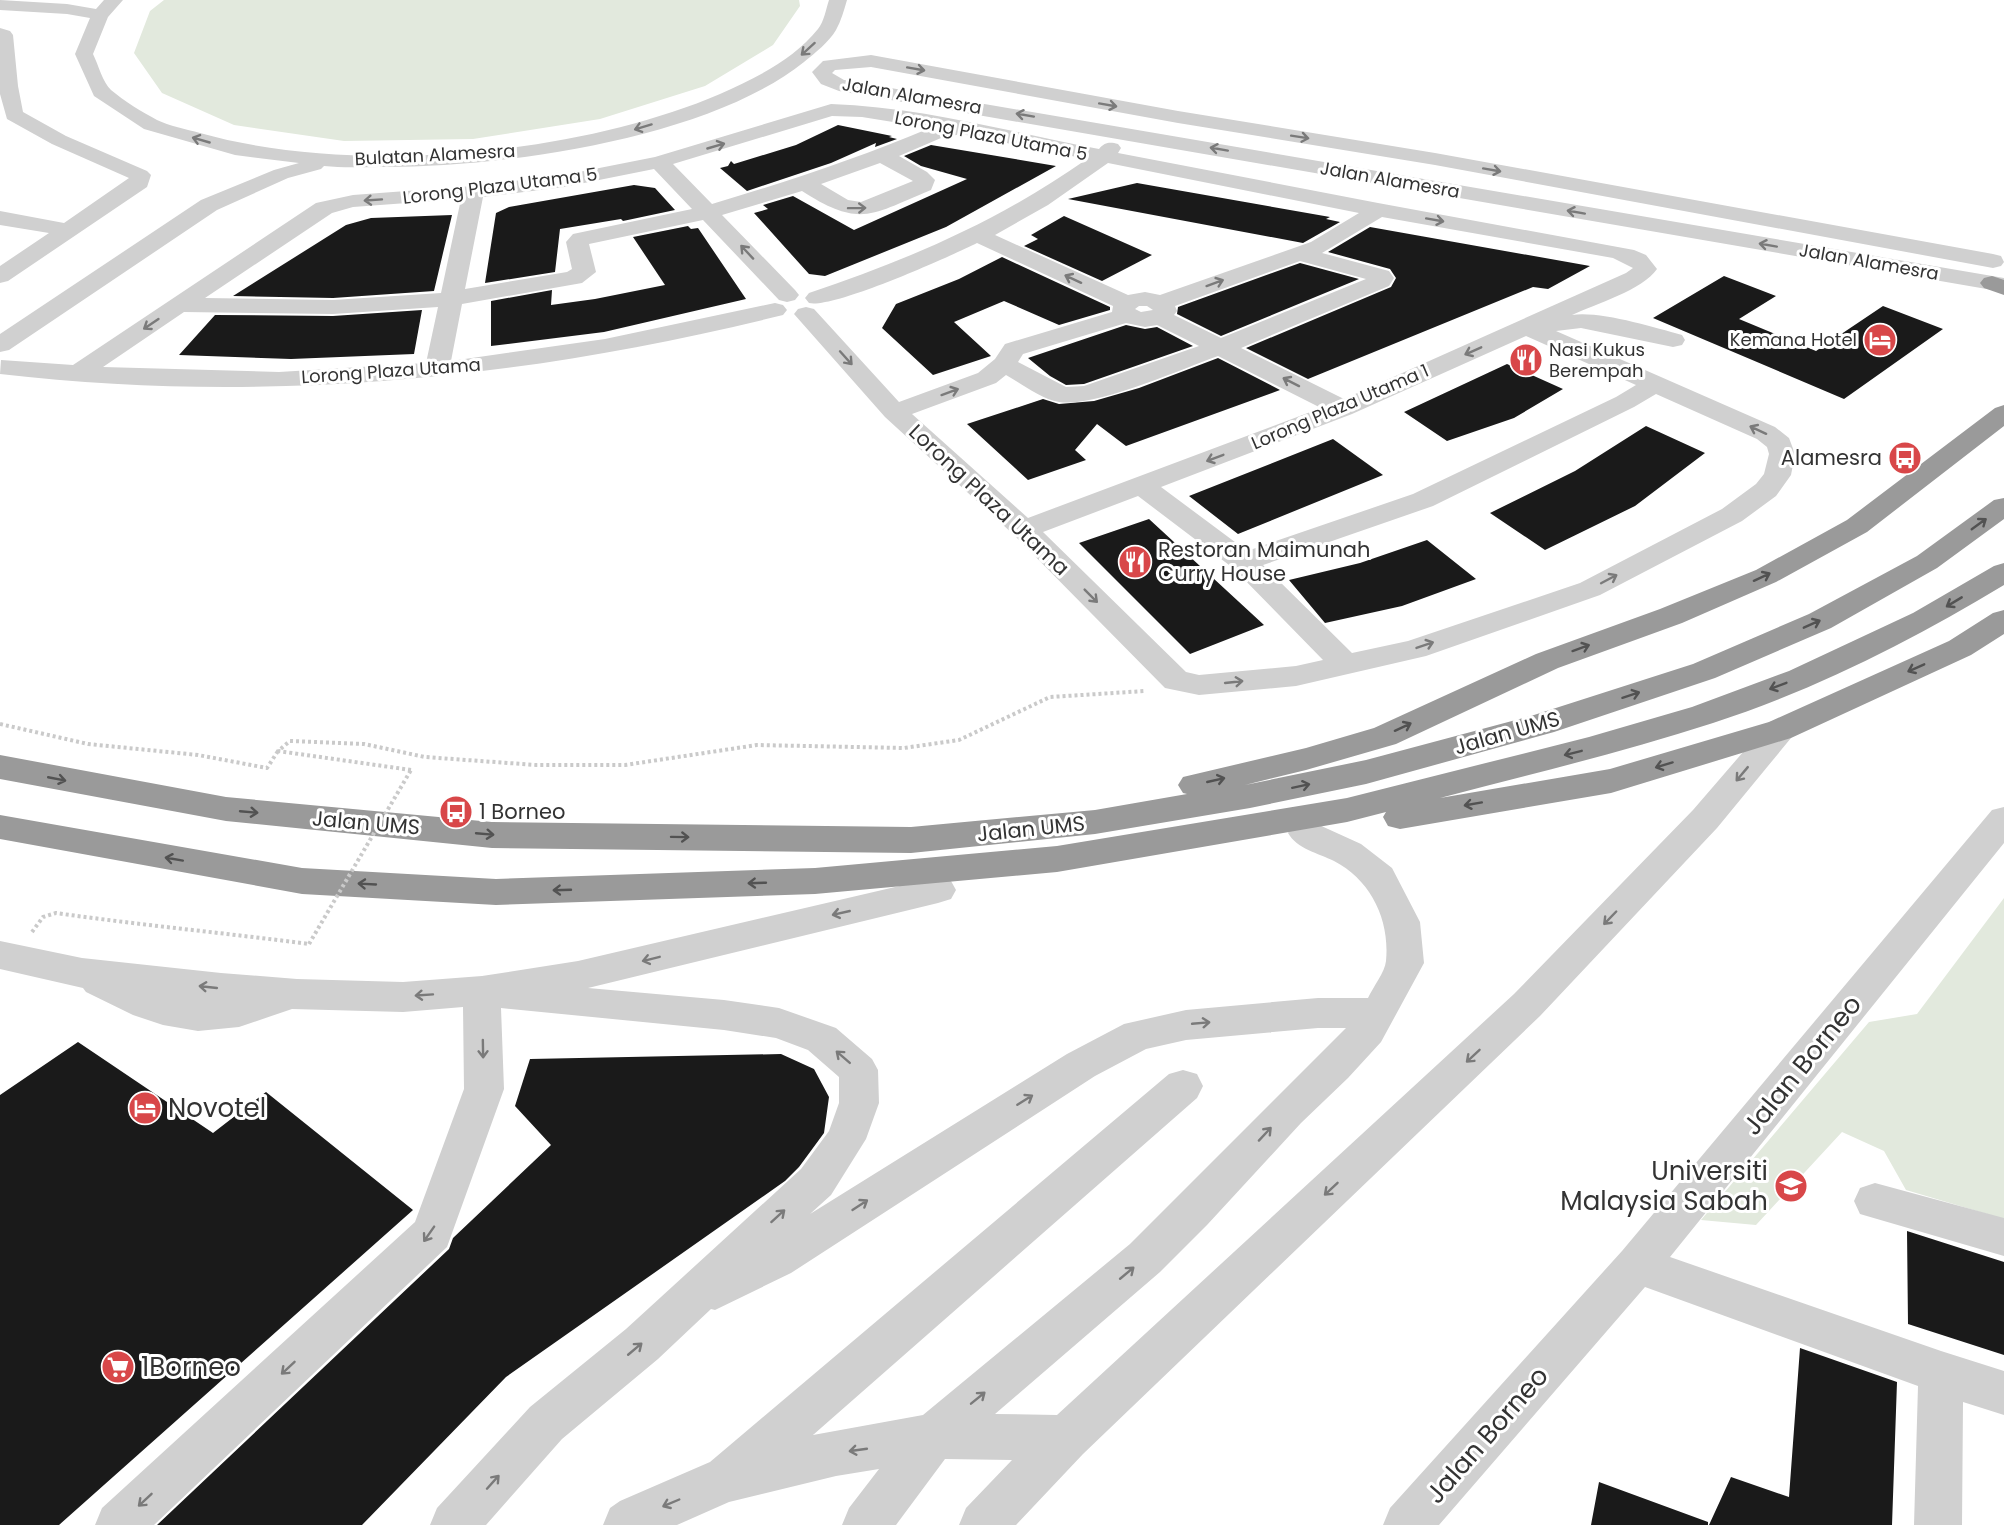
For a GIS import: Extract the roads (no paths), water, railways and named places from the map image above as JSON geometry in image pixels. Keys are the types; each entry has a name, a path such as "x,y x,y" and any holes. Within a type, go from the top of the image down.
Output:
{"highway":[{"path":"911,840 991,820 1193,786 1306,759 1385,736 1547,661 1671,616 1766,576 1857,526 2004,413"},
{"name":"Jalan UMS","path":"0,767 226,809 492,835 911,840 1011,832 1250,796 1366,772 1543,724 1704,671 1820,621 1927,562 2004,506"},
{"name":"Jalan UMS","path":"0,827 302,880 496,892 815,881 1057,859 1347,810 1590,748 1703,715 1800,678 1914,624 2004,572"},
{"path":"815,881 938,890 1087,870 1611,781 1780,730 1960,648 2004,620"}],"street":[{"name":"Bulatan Alamesra","path":"107,7 84,54 100,92 151,125 235,149 330,160 441,159 486,156 564,145 635,129 699,110 752,87 794,61 828,29 838,0"},
{"path":"0,4 67,9 107,7"},
{"path":"828,29 871,61"},
{"path":"0,33 4,35 8,86 7,116 140,175 139,182 0,276"},
{"name":"Jalan Alamesra","path":"871,61 1178,117 1435,159 1999,276 839,85 828,80 821,72 824,68 844,63 871,61"},
{"path":"752,87 839,85"},
{"name":"Lorong Plaza Utama 5","path":"77,373 324,208 354,201 473,192 564,181 659,162 831,110 862,111 969,130 1378,210 1601,249 1630,256 1644,265"},
{"path":"179,304 333,307 450,299 581,276 584,272 578,240 709,213 805,183 937,132 969,130"},
{"path":"811,306 977,235 1031,206 1103,158 1124,133"},
{"path":"0,356 209,205 225,188 235,171 239,159 235,149"},
{"path":"805,183 844,207 857,209 864,209 923,185 924,180 920,176 881,155"},
{"path":"209,205 281,174 330,160"},
{"path":"659,162 709,213 781,302"},
{"path":"436,371 473,192"},
{"path":"1160,310 1319,246 1378,210"},
{"path":"0,218 69,230"},
{"path":"977,235 1127,309"},
{"path":"1004,364 1060,395 1087,394 1222,348 1381,281 1382,278 1359,268 1298,254"},
{"name":"Lorong Plaza Utama 1","path":"1024,529 1343,409 1634,278 1646,269 1644,265"},
{"name":"Lorong Plaza Utama","path":"0,356 77,373 208,379 317,378 436,371 559,356 686,332 781,302 800,293 894,412 1024,529 1176,681 1199,685 1296,676 1345,664"},
{"path":"894,412 987,378 1004,364 1014,349 1127,309 1139,299 1222,348 1343,409"},
{"path":"1526,327 1581,321 1673,340"},
{"path":"1142,486 1243,562 1345,664 1415,649 1590,589 1731,515 1766,490 1777,475 1782,454 1780,444 1766,433 1526,327"},
{"path":"1243,562 1423,500 1625,402 1655,384"},
{"path":"983,1525 1066,1438 1527,1005 1705,819 1780,730"},
{"name":"Jalan Borneo","path":"1407,1525 1637,1265 2004,819"},
{"path":"866,1525 934,1436 1145,1258 1287,1111 1334,1067 1367,1031 1379,1013 1405,963 1402,922 1380,877 1349,853 1305,833"},
{"path":"8,956 82,973 136,1002 179,1014 231,1013 297,994 403,997 482,991 578,976 938,890"},
{"path":"454,1525 546,1424 642,1344 816,1182 846,1139 859,1103 858,1070 822,1039 779,1023 724,1015 585,1004 482,991"},
{"path":"119,1525 432,1234 484,1089 482,991"},
{"path":"682,1306 776,1259 1081,1065 1138,1035 1186,1025 1318,1013 1379,1013"},
{"path":"727,1479 1183,1086"},
{"path":"1875,1201 2004,1237"},
{"path":"1637,1265 2004,1393"},
{"path":"1938,1525 1941,1372"},
{"path":"627,1525 637,1518 727,1479 836,1453 934,1436 1066,1438"}],"place":[{"name":"Kemana Hotel","path":"1880,340"},
{"name":"Nasi Kukus Berempah","path":"1526,360"},
{"name":"Alamesra","path":"1905,458"},
{"name":"Restoran Maimunah Curry House","path":"1135,562"},
{"name":"1 Borneo","path":"456,812"},
{"name":"Novotel","path":"145,1108"},
{"name":"Universiti Malaysia Sabah","path":"1791,1186"},
{"name":"1Borneo","path":"118,1367"}]}
